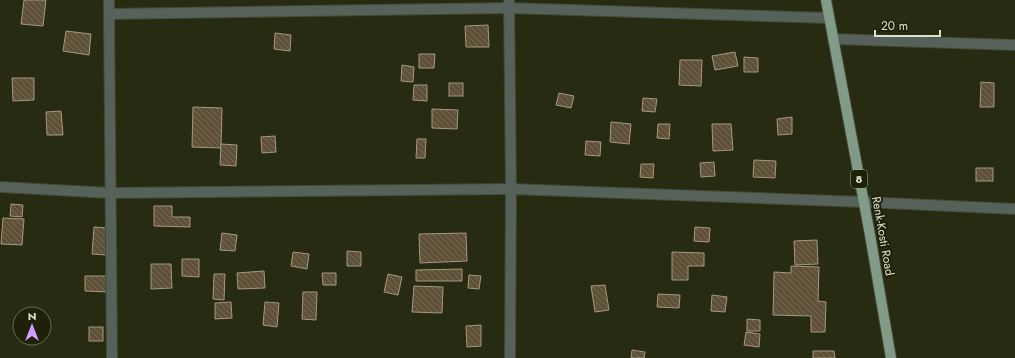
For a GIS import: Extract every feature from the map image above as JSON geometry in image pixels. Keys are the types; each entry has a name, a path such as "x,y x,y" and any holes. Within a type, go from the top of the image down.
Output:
{"main road":[{"name":"Renk-Kosti Road","path":"826,0 864,202 891,358"}],"street":[{"path":"109,0 112,358"},
{"path":"109,14 509,4 829,18"},
{"path":"509,4 511,189 510,358"},
{"path":"833,39 1015,46"},
{"path":"0,188 111,193 511,189 1015,209"}],"building":[{"path":"24,0 46,0 43,26 21,24"},
{"path":"488,25 489,47 466,47 465,26"},
{"path":"66,31 91,34 89,55 63,51"},
{"path":"275,33 291,35 290,51 274,49"},
{"path":"735,52 738,66 715,70 712,56"},
{"path":"419,54 435,54 434,68 419,68"},
{"path":"744,57 758,58 758,72 744,72"},
{"path":"680,60 702,60 701,86 679,85"},
{"path":"402,65 414,67 413,82 401,81"},
{"path":"12,78 34,78 34,100 13,101"},
{"path":"981,82 994,83 994,107 980,107"},
{"path":"449,83 463,83 463,96 449,96"},
{"path":"414,85 427,85 427,101 413,100"},
{"path":"559,93 574,96 571,108 556,105"},
{"path":"643,98 657,99 655,112 642,111"},
{"path":"193,107 222,108 221,148 192,147"},
{"path":"432,109 458,110 457,129 432,128"},
{"path":"61,111 63,135 47,135 46,112"},
{"path":"792,117 792,134 778,135 777,119"},
{"path":"611,122 631,124 629,144 610,142"},
{"path":"658,124 670,124 669,139 657,138"},
{"path":"712,124 731,124 733,150 713,151"},
{"path":"275,136 276,152 262,153 261,137"},
{"path":"417,139 426,139 425,158 416,158"},
{"path":"586,141 601,142 600,156 585,155"},
{"path":"221,144 237,145 236,166 220,165"},
{"path":"754,160 776,161 775,178 753,177"},
{"path":"714,162 715,176 701,177 700,163"},
{"path":"641,164 654,164 653,178 640,177"},
{"path":"976,168 993,168 993,181 976,181"},
{"path":"11,204 23,205 22,217 10,216"},
{"path":"154,206 172,206 172,217 190,217 190,227 154,226"},
{"path":"3,218 24,219 22,245 1,244"},
{"path":"94,227 108,228 106,255 92,254"},
{"path":"695,227 710,228 709,242 694,241"},
{"path":"222,233 237,235 235,251 220,250"},
{"path":"466,233 467,261 420,263 419,234"},
{"path":"817,240 818,264 795,265 794,241"},
{"path":"347,251 361,252 361,266 347,266"},
{"path":"293,252 309,254 307,269 291,266"},
{"path":"672,252 704,253 704,266 688,266 688,280 672,280"},
{"path":"182,259 199,259 199,277 182,276"},
{"path":"151,264 171,264 172,288 151,289"},
{"path":"791,266 819,267 818,301 826,302 825,332 811,332 811,316 773,315 774,272 791,273"},
{"path":"462,269 462,281 416,281 416,270"},
{"path":"264,271 265,288 238,289 237,273"},
{"path":"322,273 336,273 336,285 323,285"},
{"path":"214,274 225,274 224,300 213,299"},
{"path":"388,274 402,277 398,295 384,292"},
{"path":"469,275 481,276 479,289 468,288"},
{"path":"85,276 110,276 110,292 85,291"},
{"path":"605,285 609,310 595,312 591,286"},
{"path":"414,286 443,287 442,313 412,312"},
{"path":"303,292 317,292 316,320 302,319"},
{"path":"658,294 680,295 679,308 657,307"},
{"path":"712,295 727,297 725,312 711,311"},
{"path":"231,302 232,318 215,319 215,303"},
{"path":"265,302 279,303 277,327 263,325"},
{"path":"747,319 760,320 760,331 747,331"},
{"path":"481,325 481,346 467,347 466,326"},
{"path":"89,327 103,327 103,341 89,341"},
{"path":"746,332 760,334 759,347 744,345"},
{"path":"632,350 645,352 644,358 631,358"},
{"path":"813,351 834,351 835,358 813,358"}]}
